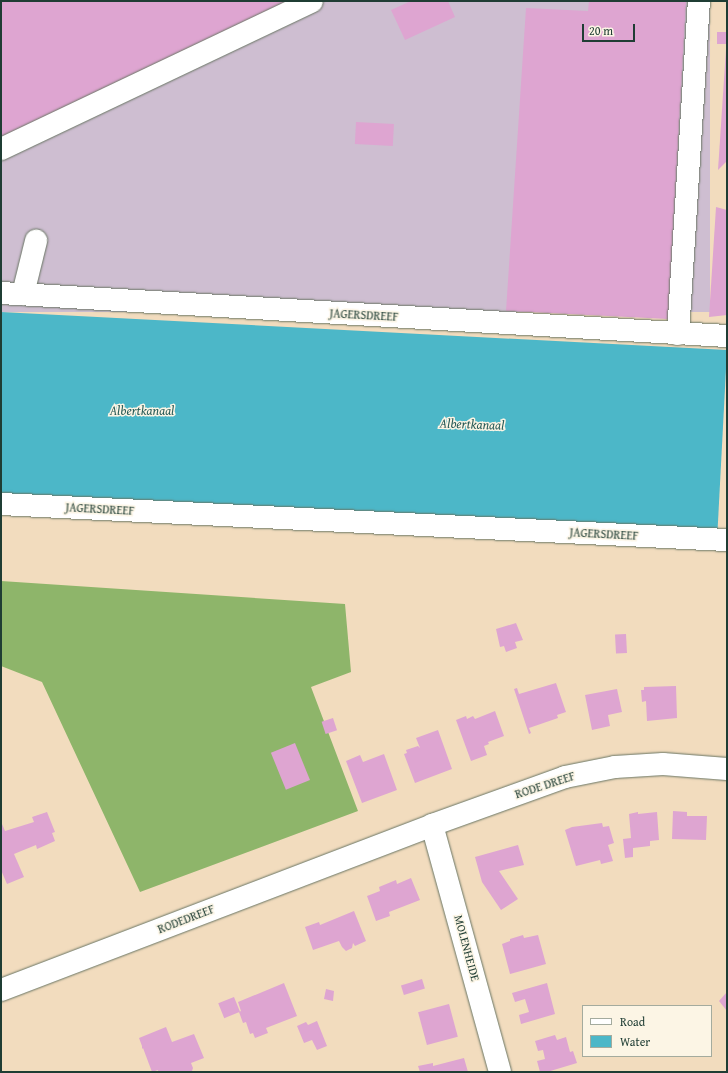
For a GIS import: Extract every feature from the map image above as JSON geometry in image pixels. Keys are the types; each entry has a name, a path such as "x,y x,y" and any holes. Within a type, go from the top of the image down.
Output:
{"street":[{"path":"1,149 312,1"},
{"path":"678,334 699,1"},
{"path":"23,294 36,241"},
{"name":"JAGERSDREEF","path":"1,293 727,336"},
{"name":"JAGERSDREEF","path":"1,504 727,540"},
{"name":"RODE DREEF","path":"371,848 565,777 615,767 663,764 727,768"},
{"name":"MOLENHEIDE","path":"432,825 500,1072"},
{"name":"RODEDREEF","path":"1,990 371,848"}],"shaded area":[{"path":"1,1 710,1 710,312 1,312"}],"green space":[{"path":"1,581 345,604 351,672 311,687 358,811 140,892 42,682 1,666"}],"water":[{"name":"Albertkanaal","path":"1,312 727,350 717,533 1,495"}],"building":[{"path":"1,1 290,1 1,138"},
{"path":"411,1 448,1 455,17 405,40 391,10"},
{"path":"589,1 686,1 668,319 506,311 526,8 588,11"},
{"path":"717,32 727,32 727,44 717,44"},
{"path":"726,49 727,161 718,170"},
{"path":"356,122 394,124 393,146 355,144"},
{"path":"716,207 727,210 727,315 709,317"},
{"path":"516,623 523,640 515,642 517,648 506,652 504,646 500,647 496,629"},
{"path":"626,634 627,653 616,654 615,635"},
{"path":"556,683 566,712 557,715 558,718 529,728 531,733 529,734 514,689 517,688 519,694"},
{"path":"676,686 677,718 647,721 646,701 642,702 641,690 644,690 644,687"},
{"path":"617,689 622,712 608,715 610,726 592,730 585,695"},
{"path":"495,711 504,736 488,742 489,744 484,746 487,755 471,761 456,720 466,716 467,719 473,716 475,719"},
{"path":"333,718 337,730 326,734 322,722"},
{"path":"438,730 452,769 415,783 404,754 407,753 406,750 418,746 420,748 416,738"},
{"path":"295,743 310,780 286,790 271,753"},
{"path":"384,754 397,790 362,803 346,761 360,755 363,762"},
{"path":"673,811 687,812 687,816 707,816 706,840 672,839"},
{"path":"47,812 55,832 52,833 55,841 37,849 36,845 14,854 24,877 7,884 1,870 1,824 5,831 34,822 32,817"},
{"path":"638,812 638,814 657,812 659,840 650,841 650,846 633,848 633,857 625,858 623,839 631,838 629,814"},
{"path":"602,823 603,827 609,826 614,843 608,845 613,861 601,864 600,860 576,866 565,830 572,827"},
{"path":"518,845 524,865 499,871 518,899 501,910 482,882 475,857"},
{"path":"411,878 420,900 389,912 390,916 376,921 367,896 380,891 379,887 396,880 397,884"},
{"path":"354,911 366,941 355,946 353,943 352,948 346,951 339,941 313,950 305,927 319,922 320,925"},
{"path":"523,935 524,938 538,935 546,964 510,974 502,944 510,941 510,939"},
{"path":"422,979 425,989 404,995 401,985"},
{"path":"284,983 297,1016 266,1028 268,1033 255,1038 253,1033 250,1034 246,1022 243,1023 239,1012 241,1011 238,1002"},
{"path":"547,983 555,1014 521,1024 519,1015 529,1012 525,999 515,1002 512,993"},
{"path":"326,989 334,991 333,1001 324,999"},
{"path":"727,992 727,1011 719,1001"},
{"path":"234,997 240,1012 224,1018 218,1003"},
{"path":"449,1004 458,1037 427,1045 418,1012"},
{"path":"317,1021 327,1046 317,1050 312,1040 304,1043 297,1026 306,1022 308,1025"},
{"path":"166,1027 172,1042 194,1034 204,1058 191,1063 193,1068 192,1071 158,1072 158,1070 152,1072 139,1038"},
{"path":"555,1035 557,1040 566,1037 570,1052 573,1051 577,1063 547,1072 540,1072 537,1061 545,1059 543,1050 538,1051 535,1041"},
{"path":"464,1058 468,1072 420,1072 418,1066 433,1063 433,1066"}]}
